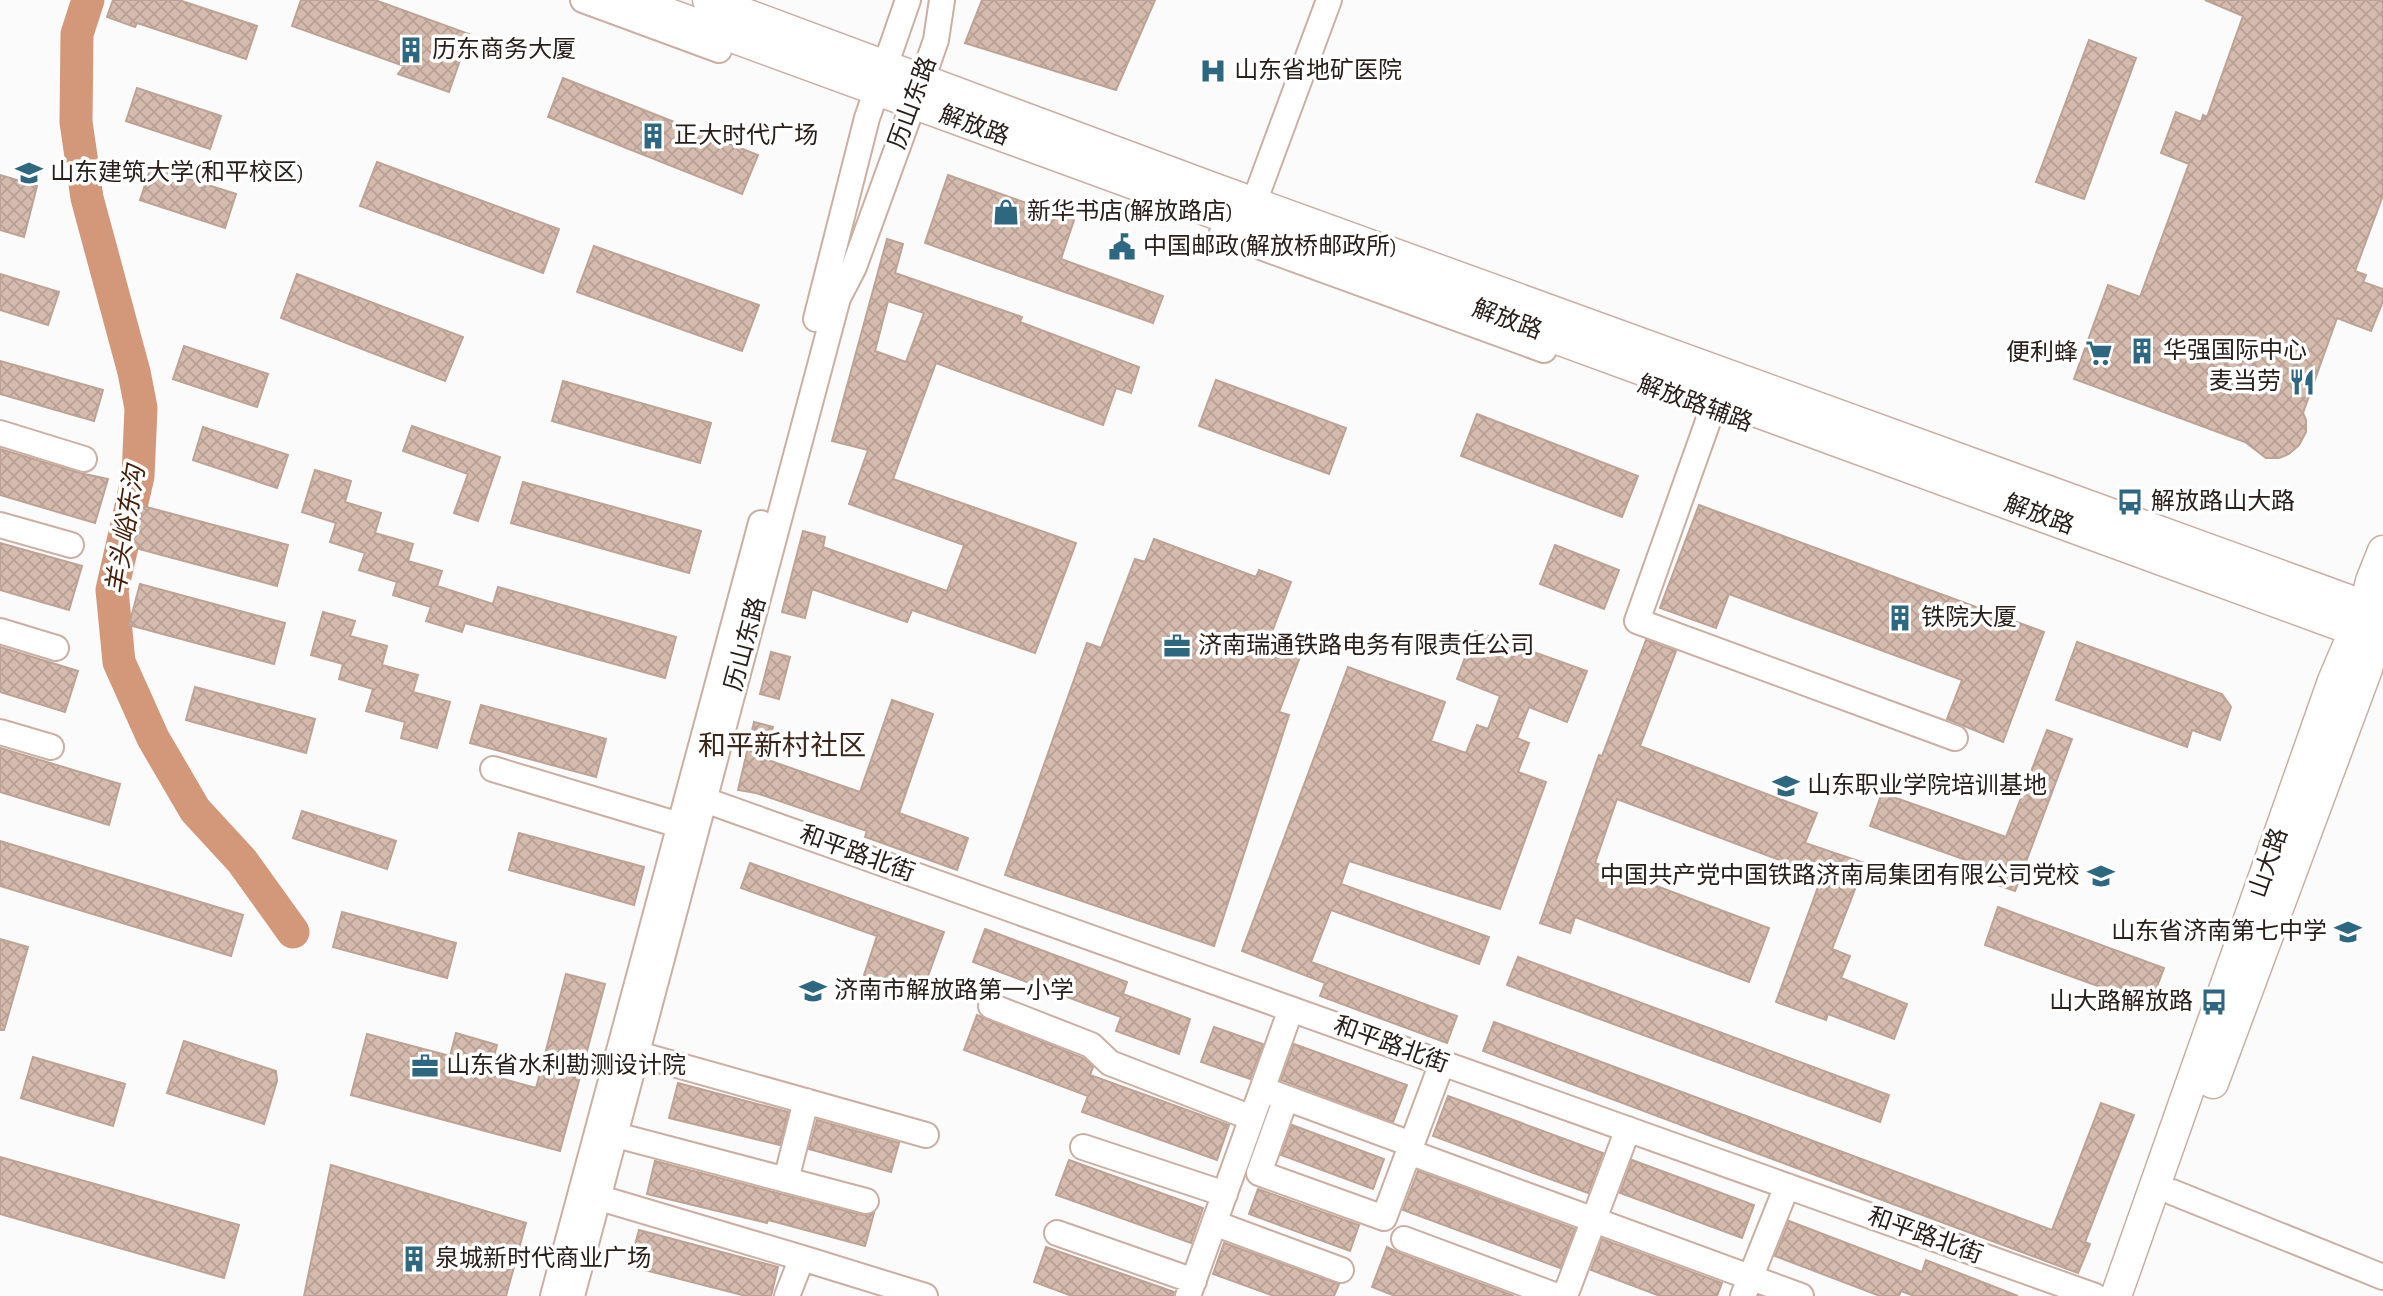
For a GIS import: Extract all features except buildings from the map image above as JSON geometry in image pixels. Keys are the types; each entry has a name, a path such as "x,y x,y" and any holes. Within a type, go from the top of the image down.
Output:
{"main road":[{"name":"解放路","path":"631,0 733,26 918,92 1213,210 2375,621"},
{"name":"解放路","path":"708,0 733,26"},
{"path":"1213,210 1252,187"},
{"name":"山大路","path":"2133,1296 2364,678 2375,621 2371,581 2383,551"},
{"name":"山大路","path":"2116,1296 2333,681 2375,621"}],"street":[{"path":"583,0 733,26"},
{"name":"历山东路","path":"572,1296 638,1054 696,797 879,78 908,0"},
{"name":"历山东路","path":"553,1296 679,824 696,797 838,298 854,267 918,92 936,40 942,0"},
{"path":"1329,0 1252,187 2126,505 2181,552"},
{"name":"解放路辅路","path":"1213,210 1712,410 2181,552"},
{"path":"1712,410 1637,621 1955,738"},
{"path":"0,433 84,459"},
{"path":"0,525 71,545"},
{"path":"0,631 56,648"},
{"path":"0,732 51,747"},
{"path":"493,769 679,824"},
{"name":"和平路北街","path":"696,797 2095,1296"},
{"path":"991,1006 1091,1045 1110,1063 1252,1118"},
{"path":"1291,1009 1259,1173 1384,1217 1442,1063"},
{"path":"638,1054 926,1135"},
{"path":"1057,1233 1194,1291 1214,1223 1252,1118 1274,1094"},
{"path":"1274,1094 1594,1221 1747,1287 1801,1296"},
{"path":"786,1180 806,1101"},
{"path":"1565,1296 1628,1129"},
{"path":"616,1135 866,1201"},
{"path":"1083,1147 1224,1194"},
{"path":"1747,1287 1787,1186"},
{"path":"2172,1192 2383,1277"},
{"path":"600,1198 925,1296"},
{"path":"1214,1223 1342,1270"},
{"path":"1404,1239 1557,1296"},
{"path":"787,1296 802,1258"}],"waterway":[{"name":"羊头峪东沟","path":"88,0 77,34 76,122 87,198 134,372 141,408 138,476 112,590 119,662 153,738 195,810 242,861 293,932"}],"place":[{"name":"历东商务大厦","path":"411,50"},
{"name":"山东省地矿医院","path":"1213,71"},
{"name":"正大时代广场","path":"653,136"},
{"name":"山东建筑大学(和平校区)","path":"29,173"},
{"name":"新华书店(解放路店)","path":"1006,212"},
{"name":"中国邮政(解放桥邮政所)","path":"1122,247"},
{"name":"华强国际中心","path":"2142,351"},
{"name":"便利蜂","path":"2099,353"},
{"name":"麦当劳","path":"2302,382"},
{"name":"解放路山大路","path":"2130,502"},
{"name":"铁院大厦","path":"1900,618"},
{"name":"济南瑞通铁路电务有限责任公司","path":"1177,646"},
{"name":"山东职业学院培训基地","path":"1786,786"},
{"name":"中国共产党中国铁路济南局集团有限公司党校","path":"2101,876"},
{"name":"山东省济南第七中学","path":"2348,932"},
{"name":"济南市解放路第一小学","path":"813,991"},
{"name":"山大路解放路","path":"2214,1002"},
{"name":"山东省水利勘测设计院","path":"425,1066"},
{"name":"泉城新时代商业广场","path":"414,1259"}],"district":[{"name":"和平新村社区","path":"782,747"}]}
